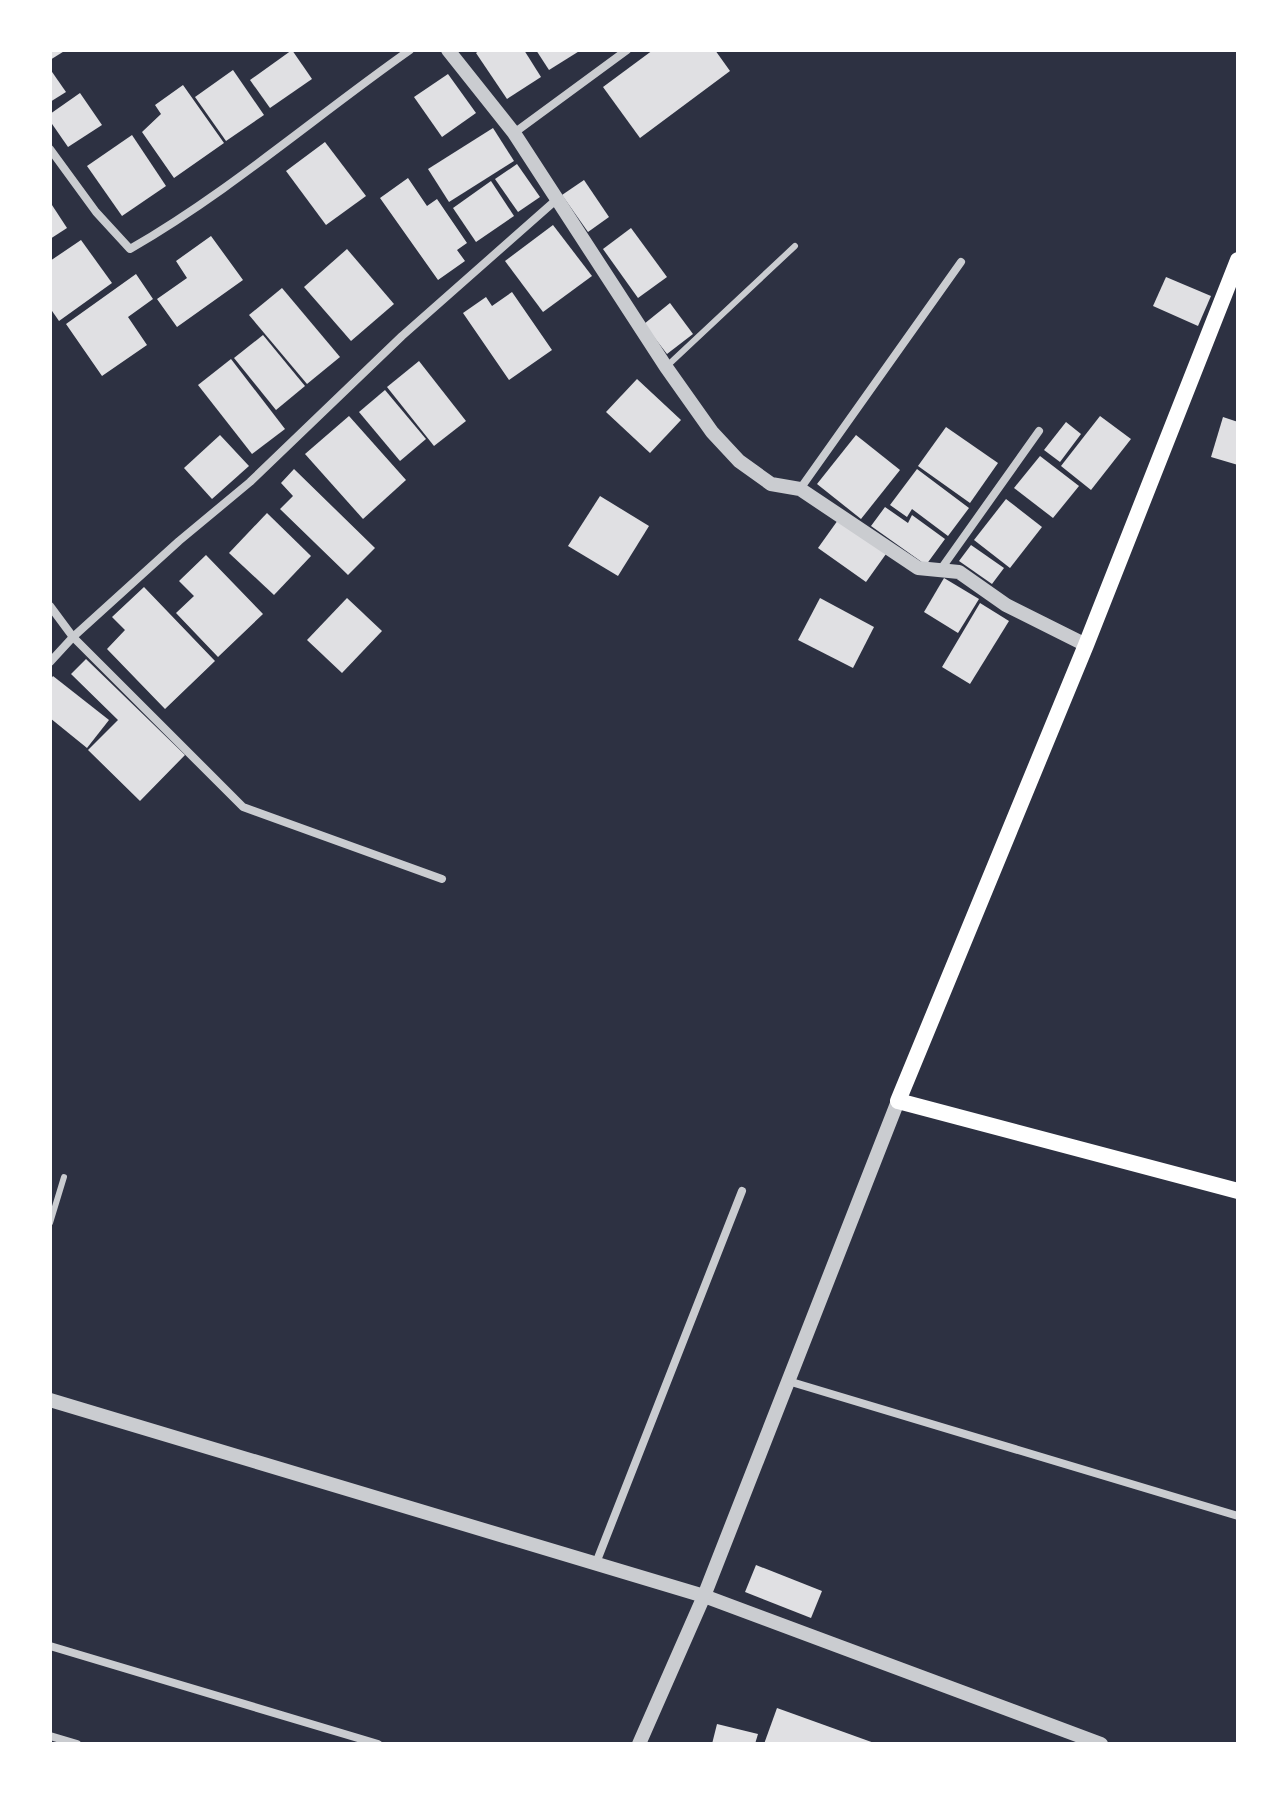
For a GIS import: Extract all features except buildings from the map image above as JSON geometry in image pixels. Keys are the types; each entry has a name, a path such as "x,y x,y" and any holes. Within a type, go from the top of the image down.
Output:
{"main road":[{"path":"1238,260 1086,645 898,1101 1238,1191"}],"street":[{"path":"50,149 96,212 130,249 227,187 343,97 410,50"},
{"path":"514,133 627,50"},
{"path":"454,52 514,133 666,367 712,432 739,461 771,484 800,489 918,568 959,572 1006,605 1086,645"},
{"path":"50,662 73,637 179,541 250,482 402,336 556,200"},
{"path":"800,489 961,262"},
{"path":"941,569 1039,431"},
{"path":"50,606 73,637 243,807 442,879"},
{"path":"639,1744 704,1596 898,1101"},
{"path":"596,1563 742,1191"},
{"path":"788,1381 1238,1516"},
{"path":"50,1400 704,1596 1101,1744"},
{"path":"50,1646 378,1744"},
{"path":"50,1736 77,1744"}],"lane":[{"path":"666,367 795,246"},
{"path":"50,1223 64,1177"}]}
